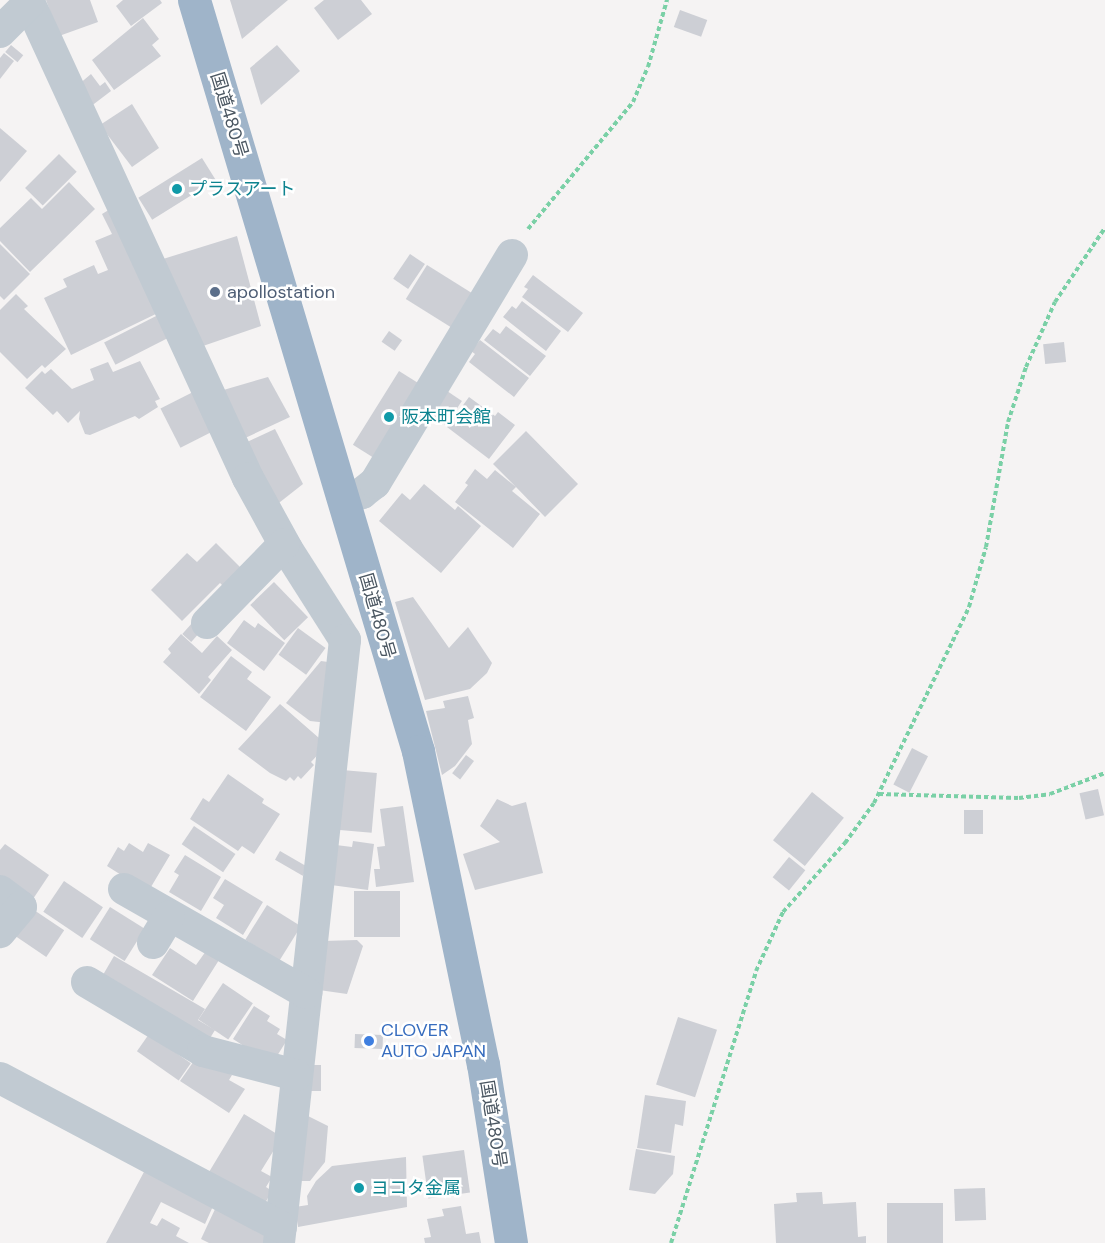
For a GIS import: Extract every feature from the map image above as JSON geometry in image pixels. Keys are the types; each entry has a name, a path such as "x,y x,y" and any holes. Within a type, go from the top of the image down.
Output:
{"highway":[{"name":"国道480号","path":"194,0 418,752 483,1064 511,1243"}],"street":[{"path":"0,32 28,1 248,478 284,544 345,640 280,1235 0,1078"},
{"path":"344,500 362,493 375,483 512,255"},
{"path":"207,623 284,544"},
{"path":"345,640 380,628"},
{"path":"124,889 306,993"},
{"path":"0,891 21,907 0,932"},
{"path":"153,943 169,915"},
{"path":"87,982 203,1051 296,1075"}],"path":[{"path":"512,255 522,237 633,102 648,67 668,0"},
{"path":"671,1243 756,971 783,912 845,843 879,794 969,608 986,547 1008,422 1026,367 1055,302 1105,228"},
{"path":"879,794 1019,798 1050,794 1105,773"}],"building":[{"path":"46,0 90,0 98,22 59,36"},
{"path":"123,0 160,0 162,3 131,26 116,6"},
{"path":"230,0 288,0 242,39"},
{"path":"324,0 361,0 372,14 338,40 314,8"},
{"path":"680,10 707,20 701,37 674,27"},
{"path":"143,18 159,39 152,45 161,56 114,90 92,60"},
{"path":"11,45 23,55 17,62 5,52"},
{"path":"277,45 300,71 261,105 250,68"},
{"path":"4,53 14,61 0,79 0,58"},
{"path":"91,74 100,86 105,82 111,91 90,107 78,85"},
{"path":"132,104 159,148 132,167 100,125"},
{"path":"0,128 27,151 0,182"},
{"path":"59,154 77,172 43,206 25,188"},
{"name":"プラスアート","path":"202,158 216,180 152,220 138,198"},
{"path":"69,182 95,209 30,272 0,241 0,228 31,198 42,209"},
{"path":"112,208 162,311 71,355 44,298 67,287 63,279 94,265 98,274 108,270 95,241 112,234 102,214"},
{"name":"apollostation","path":"237,236 261,326 203,346 163,259"},
{"path":"0,244 30,274 4,300 0,296"},
{"path":"410,254 425,264 408,289 393,279"},
{"path":"427,265 476,296 455,330 406,299"},
{"path":"533,275 583,313 568,332 522,297 528,289 524,287"},
{"path":"16,294 28,306 24,309 66,349 45,368 42,365 27,379 0,352 0,310"},
{"path":"522,301 561,331 546,351 503,317 512,306 516,309"},
{"path":"162,313 173,335 115,365 104,343"},
{"path":"506,326 546,356 530,376 484,340 493,329 500,334"},
{"path":"389,331 402,340 395,351 382,342"},
{"path":"480,340 529,378 514,397 469,362 475,354 471,351"},
{"path":"1064,342 1066,362 1045,364 1043,344"},
{"path":"140,361 160,399 155,401 158,407 139,419 135,416 90,435 85,434 79,419 80,411 68,423 57,411 53,415 25,388 42,371 45,374 51,369 72,389 94,380 90,369 108,362 113,372"},
{"name":"阪本町会館","path":"399,371 425,387 379,461 353,445"},
{"path":"268,377 290,417 243,439 220,391"},
{"path":"197,390 217,429 180,448 160,409"},
{"path":"447,391 462,401 446,425 431,415"},
{"path":"469,397 495,416 498,412 515,425 489,459 447,427"},
{"path":"275,429 303,484 275,506 245,443"},
{"path":"526,431 578,484 545,517 493,464"},
{"path":"475,469 487,479 495,470 516,487 512,491 540,514 513,548 455,502 468,485 465,483"},
{"path":"424,484 455,510 458,506 481,526 441,573 379,521 402,493 410,500"},
{"path":"216,543 246,573 228,591 220,583 182,621 151,590 187,553 197,562"},
{"path":"274,582 308,617 284,640 250,605"},
{"path":"413,597 449,648 468,627 492,663 487,673 470,689 425,700 395,602"},
{"path":"244,620 255,628 258,623 285,643 264,671 227,643"},
{"path":"193,622 202,630 191,642 182,634"},
{"path":"298,628 326,648 306,675 279,655"},
{"path":"181,634 202,653 217,636 232,650 208,677 211,680 199,694 163,662 171,653 168,649"},
{"path":"231,656 252,672 247,679 271,697 246,731 200,697"},
{"path":"321,661 335,663 328,723 310,721 286,703"},
{"path":"468,696 474,718 468,720 472,744 455,766 442,775 426,711 445,708 443,701"},
{"path":"280,704 327,745 311,762 314,765 301,779 298,776 294,781 290,777 286,781 270,773 238,749"},
{"path":"912,748 928,756 909,793 893,785"},
{"path":"466,755 474,761 460,779 452,773"},
{"path":"342,770 377,773 372,833 337,830"},
{"path":"228,774 264,799 262,803 280,814 254,854 242,846 238,851 190,819 203,798 209,802"},
{"path":"1098,789 1104,815 1086,820 1079,793"},
{"path":"812,792 844,818 805,866 773,840"},
{"path":"497,799 512,806 526,802 543,873 475,890 463,854 500,842 480,826"},
{"path":"403,806 414,882 376,887 374,869 380,869 377,847 385,846 380,809"},
{"path":"964,810 983,810 983,834 964,834"},
{"path":"194,826 235,854 223,872 182,844"},
{"path":"353,841 374,844 368,890 331,885 336,845 352,847"},
{"path":"129,843 143,852 148,843 170,855 148,892 107,866 118,847 124,851"},
{"path":"5,844 49,875 31,902 0,880 0,850"},
{"path":"280,851 308,867 303,876 275,860"},
{"path":"185,855 221,877 201,911 169,892 179,875 174,872"},
{"path":"789,857 805,870 789,890 773,877"},
{"path":"225,879 263,902 243,935 216,918 224,905 213,898"},
{"path":"64,881 103,907 82,938 43,912"},
{"path":"354,891 400,891 400,937 354,937"},
{"path":"267,905 301,926 279,961 245,940"},
{"path":"110,907 145,929 125,961 90,939"},
{"path":"31,908 64,930 46,957 13,935"},
{"path":"357,940 363,946 347,994 319,990 323,941"},
{"path":"170,948 196,965 206,951 219,960 193,1001 152,975"},
{"path":"114,956 205,1009 198,1020 215,1030 207,1043 100,980"},
{"path":"223,983 253,1003 228,1040 198,1019"},
{"path":"254,1006 270,1016 267,1021 280,1029 277,1034 287,1040 272,1064 233,1039"},
{"path":"678,1017 717,1030 695,1097 656,1085"},
{"path":"149,1034 191,1063 179,1080 137,1051"},
{"name":"CLOVER AUTO JAPAN","path":"355,1034 383,1035 382,1049 355,1048"},
{"path":"196,1058 232,1075 229,1080 245,1089 229,1113 180,1081"},
{"path":"307,1065 321,1065 321,1091 307,1091"},
{"path":"645,1095 686,1101 683,1126 675,1124 671,1153 637,1148"},
{"path":"302,1113 328,1126 325,1162 310,1181 295,1181"},
{"path":"244,1114 282,1137 261,1171 272,1177 266,1187 272,1191 261,1210 206,1177"},
{"path":"636,1149 675,1156 673,1174 655,1194 629,1190"},
{"path":"464,1150 470,1193 428,1198 422,1156"},
{"name":"ヨコタ金属","path":"406,1157 407,1207 298,1227 295,1207 308,1205 307,1196 316,1181 332,1166"},
{"path":"145,1170 214,1204 205,1224 161,1202 150,1223 157,1226 162,1218 180,1228 176,1236 189,1243 106,1243"},
{"path":"985,1188 986,1220 955,1221 954,1189"},
{"path":"822,1192 823,1204 856,1202 858,1237 866,1236 866,1243 776,1243 774,1204 797,1202 796,1193"},
{"path":"887,1203 943,1203 943,1243 887,1243"},
{"path":"461,1206 466,1234 479,1232 481,1243 425,1243 424,1238 431,1237 427,1219 444,1216 442,1209"},
{"path":"216,1207 270,1234 265,1243 209,1243 201,1239"}],"place":[{"name":"プラスアート","path":"177,189"},
{"name":"apollostation","path":"215,292"},
{"name":"阪本町会館","path":"389,417"},
{"name":"CLOVER AUTO JAPAN","path":"369,1041"},
{"name":"ヨコタ金属","path":"359,1188"}]}
